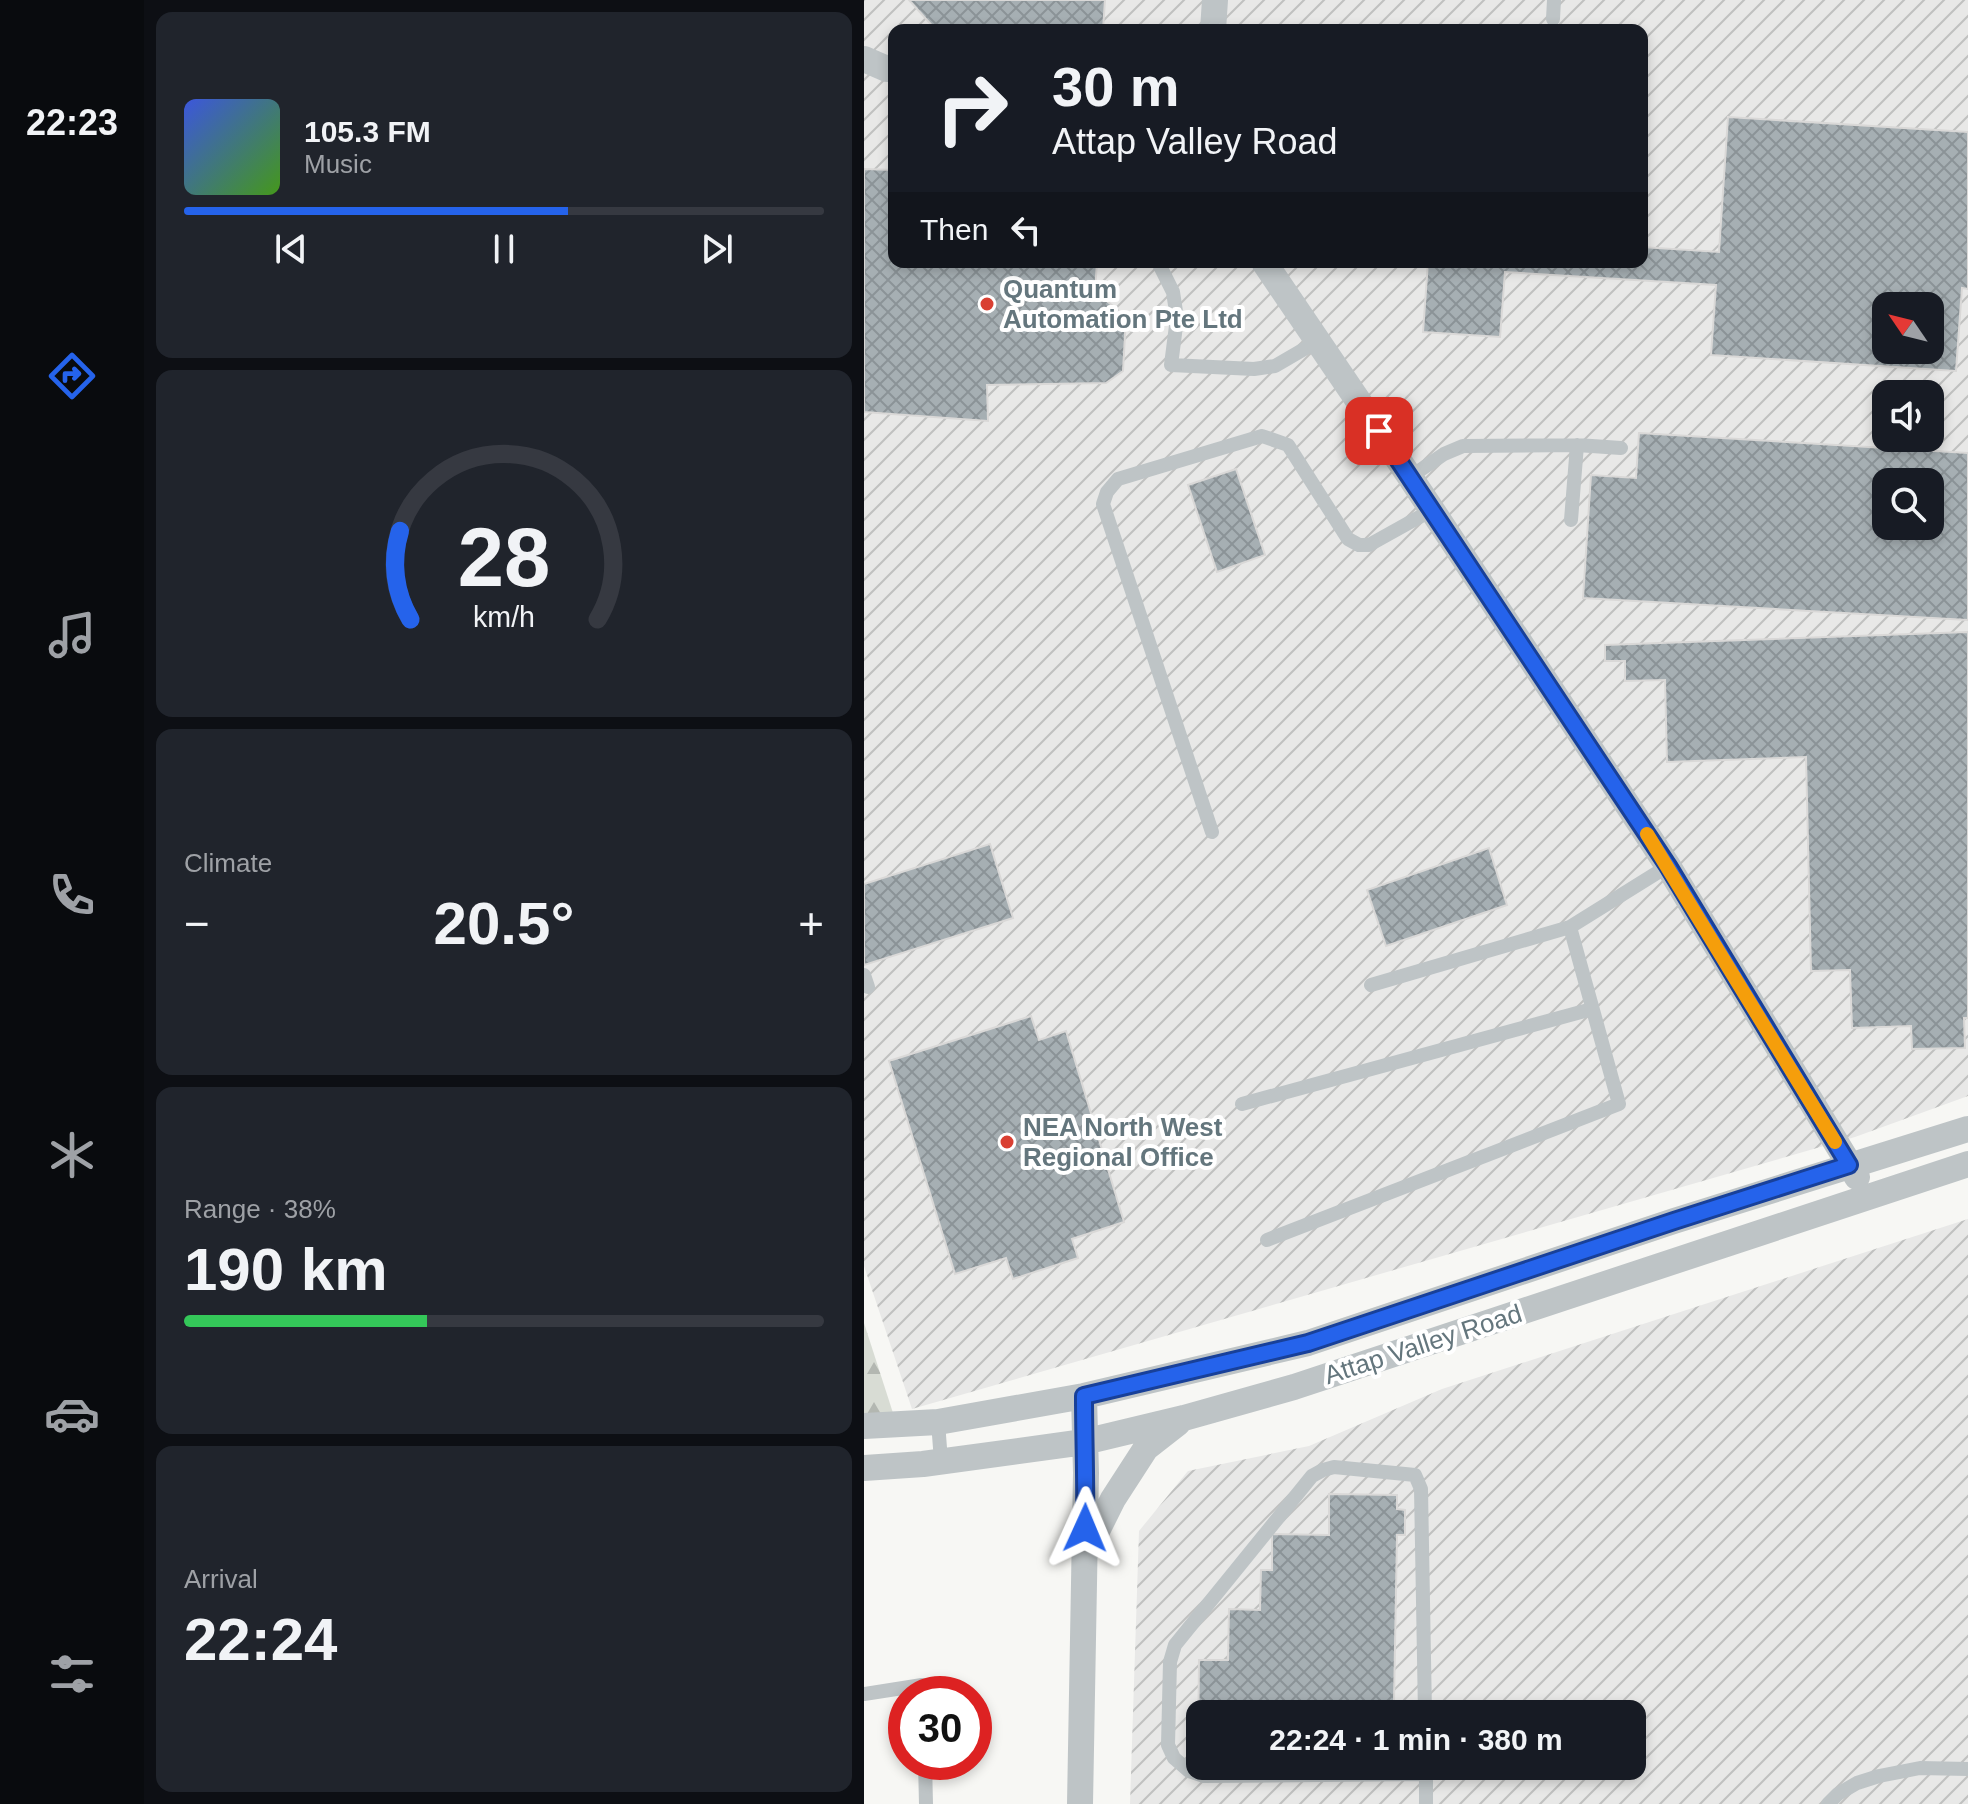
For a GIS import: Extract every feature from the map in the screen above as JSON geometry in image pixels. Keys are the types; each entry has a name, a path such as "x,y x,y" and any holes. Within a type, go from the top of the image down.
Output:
{"street":[{"path":"1213,24 1215,0"},
{"path":"864,59 888,69"},
{"path":"1268,268 1668,866 1870,1197"},
{"name":"Attap Valley Road","path":"864,1426 938,1422 1084,1396 1308,1343 1689,1216 1968,1129"},
{"name":"Attap Valley Road","path":"864,1468 1084,1442 1184,1418 1294,1387 1968,1164"},
{"path":"1080,1804 1086,1473 1084,1396"},
{"path":"1085,1556 1113,1499 1146,1448 1184,1418"}],"lane":[{"path":"1553,19 1554,0"},
{"path":"1161,268 1173,292 1177,318 1171,365 1254,369 1275,366 1318,341"},
{"path":"1212,832 1103,504 1107,492 1118,479 1262,436 1288,445 1348,539 1359,545 1369,545 1432,510"},
{"path":"1571,520 1577,445"},
{"path":"1410,477 1444,454 1463,446 1577,445 1621,448"},
{"path":"1371,985 1570,927 1668,866"},
{"path":"1267,1240 1619,1104 1570,927"},
{"path":"1242,1104 1592,1009"},
{"path":"938,1422 941,1461"},
{"path":"1186,1768 1174,1758 1168,1745 1170,1662 1175,1645 1312,1476 1323,1470 1334,1467 1415,1475 1421,1489 1425,1700"},
{"path":"864,1694 888,1690"},
{"path":"1828,1804 1857,1783 1879,1776 1920,1768 1966,1773"},
{"path":"920,1804 923,1780"},
{"path":"925,1780 926,1804"},
{"path":"1426,1780 1426,1804"}],"shaded area":[{"path":"864,0 1968,0 1968,1096 1855,1137 912,1409 864,1266"},
{"path":"1968,1219 1968,1804 1130,1804 1139,1531 1188,1471 1309,1446 1442,1389"}],"green space":[{"path":"864,1323 893,1413 864,1414"}],"building":[{"path":"909,0 1105,0 1103,24 931,24"},
{"path":"1728,117 1968,132 1968,289 1962,288 1956,371 1711,355 1716,285 1505,272 1500,337 1423,332 1428,268 1648,268 1648,247 1719,252"},
{"name":"Quantum Automation Pte Ltd","path":"864,169 888,170 888,268 1097,268 1095,291 1126,317 1123,371 1106,383 987,385 988,421 864,412"},
{"path":"1639,433 1872,447 1872,452 1968,453 1968,620 1583,598 1591,475 1636,478"},
{"path":"1236,469 1265,555 1217,572 1188,485"},
{"path":"1968,632 1968,1018 1964,1018 1965,1048 1912,1049 1911,1026 1852,1028 1850,970 1811,971 1806,757 1667,762 1665,680 1625,681 1625,661 1605,661 1605,645"},
{"path":"990,844 1013,918 864,965 864,884"},
{"path":"1489,848 1507,905 1386,946 1367,890"},
{"name":"NEA North West Regional Office","path":"1031,1016 1039,1040 1066,1031 1124,1222 1072,1239 1078,1258 1013,1279 1006,1258 955,1274 889,1061"},
{"path":"1329,1494 1397,1495 1397,1509 1405,1510 1405,1535 1397,1535 1394,1700 1199,1700 1199,1660 1228,1660 1229,1609 1260,1610 1261,1570 1272,1570 1272,1534 1329,1535"}],"slow traffic":[{"path":"1647,834 1835,1142"}],"place":[{"name":"Quantum Automation Pte Ltd","path":"987,304"},
{"name":"NEA North West Regional Office","path":"1007,1142"}],"route":[{"path":"1085,1528 1084,1396 1308,1343 1849,1165 1668,866 1379,431"}]}
